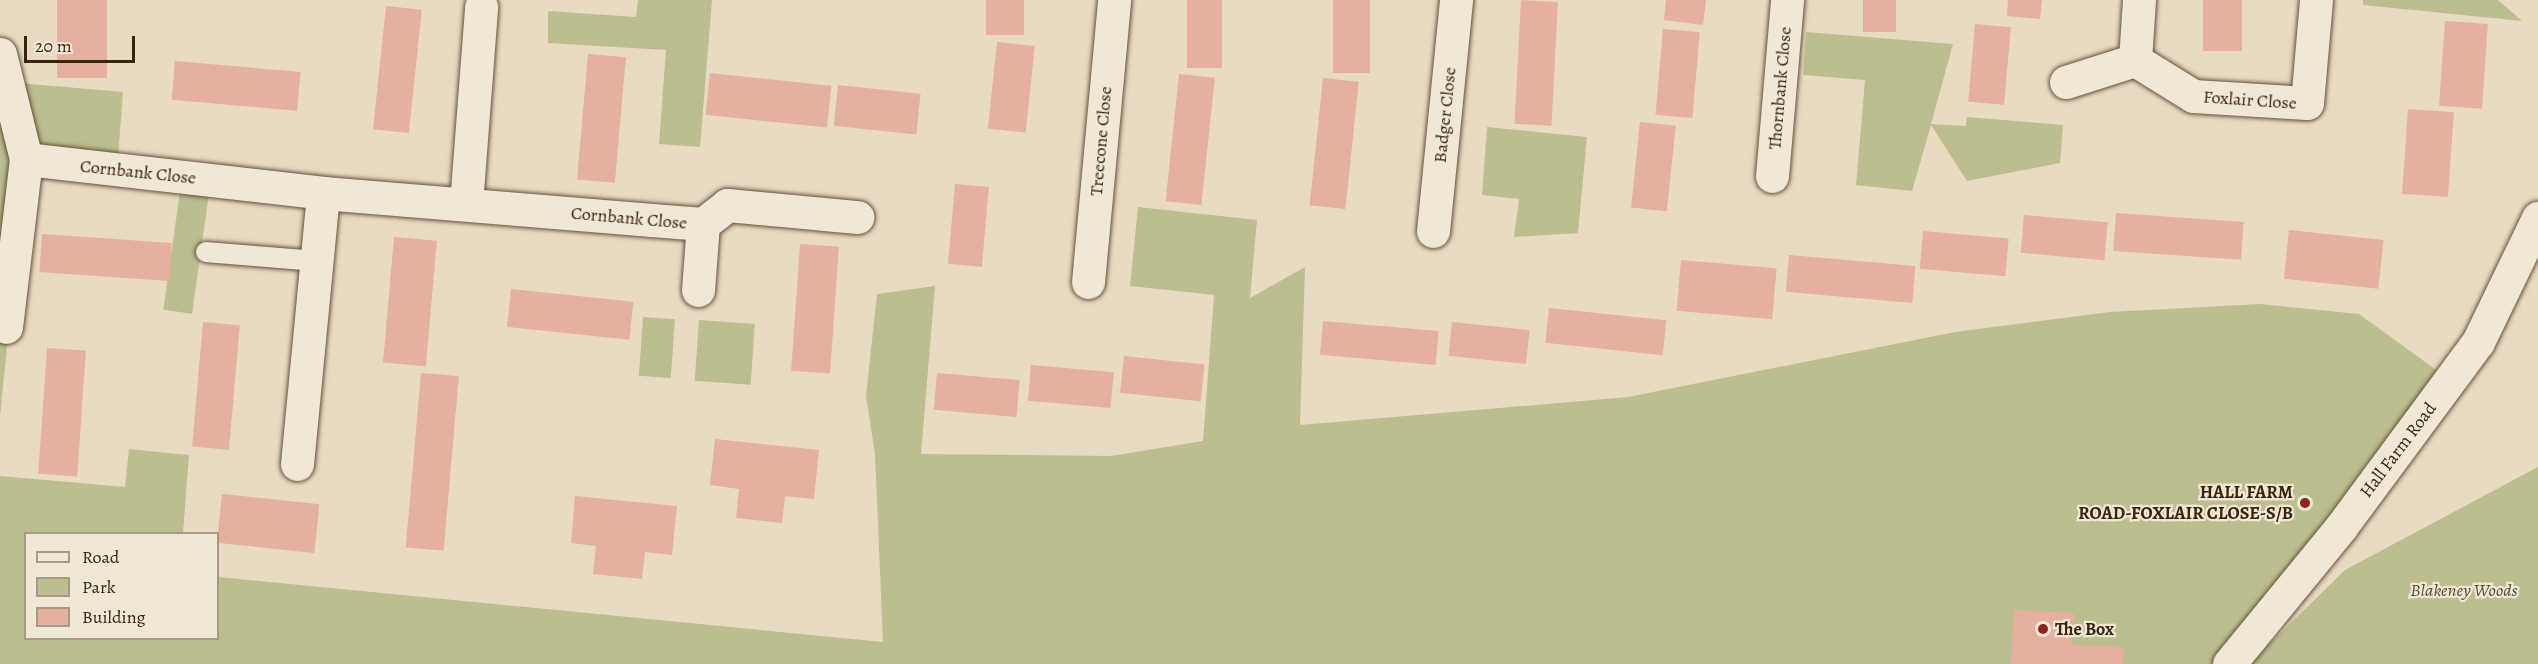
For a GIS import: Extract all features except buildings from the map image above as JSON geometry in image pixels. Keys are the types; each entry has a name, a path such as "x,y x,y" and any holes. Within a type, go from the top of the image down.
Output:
{"street":[{"name":"Treecone Close","path":"1088,282 1114,0"},
{"name":"Badger Close","path":"1433,231 1456,0"},
{"name":"Thornbank Close","path":"1772,176 1787,0"},
{"path":"2066,82 2135,60 2139,0"},
{"name":"Foxlair Close","path":"2135,60 2193,96 2307,103 2316,0"},
{"path":"465,204 481,7"},
{"path":"0,54 26,159 6,327"},
{"name":"Cornbank Close","path":"26,159 323,193 703,224 727,205 857,216"},
{"path":"297,464 323,193"},
{"name":"Hall Farm Road","path":"2229,664 2341,527 2478,342 2538,218"},
{"path":"698,290 703,224"}],"lane":[{"path":"206,252 316,261"}],"green space":[{"path":"638,0 712,0 700,147 659,144 666,50 548,43 548,11 636,17"},
{"path":"2363,0 2498,0 2522,21 2363,5"},
{"path":"1806,32 1953,44 1931,124 1966,126 1967,117 2063,125 2060,163 1967,181 1931,125 1912,191 1856,185 1865,80 1803,75"},
{"path":"0,54 7,82 123,92 117,170 26,160 0,416"},
{"path":"1487,127 1587,137 1578,233 1514,237 1519,199 1482,195"},
{"path":"182,177 211,181 192,314 163,310"},
{"path":"1138,207 1257,220 1250,298 1305,267 1300,425 1628,397 1955,332 2110,312 2260,304 2359,314 2450,380 2229,664 0,664 0,476 125,487 129,449 189,455 183,532 24,532 24,640 219,640 219,577 883,642 875,454 866,396 877,294 935,286 921,454 1111,456 1203,441 1214,295 1130,286"},
{"path":"643,317 675,319 671,378 639,376"},
{"path":"699,320 755,324 751,385 695,381"},
{"name":"Blakeney Woods","path":"2538,467 2538,664 2249,664 2345,570"}],"place":[{"name":"HALL FARM ROAD-FOXLAIR CLOSE-S/B","path":"2305,503"},
{"name":"The Box","path":"2043,629"}]}
